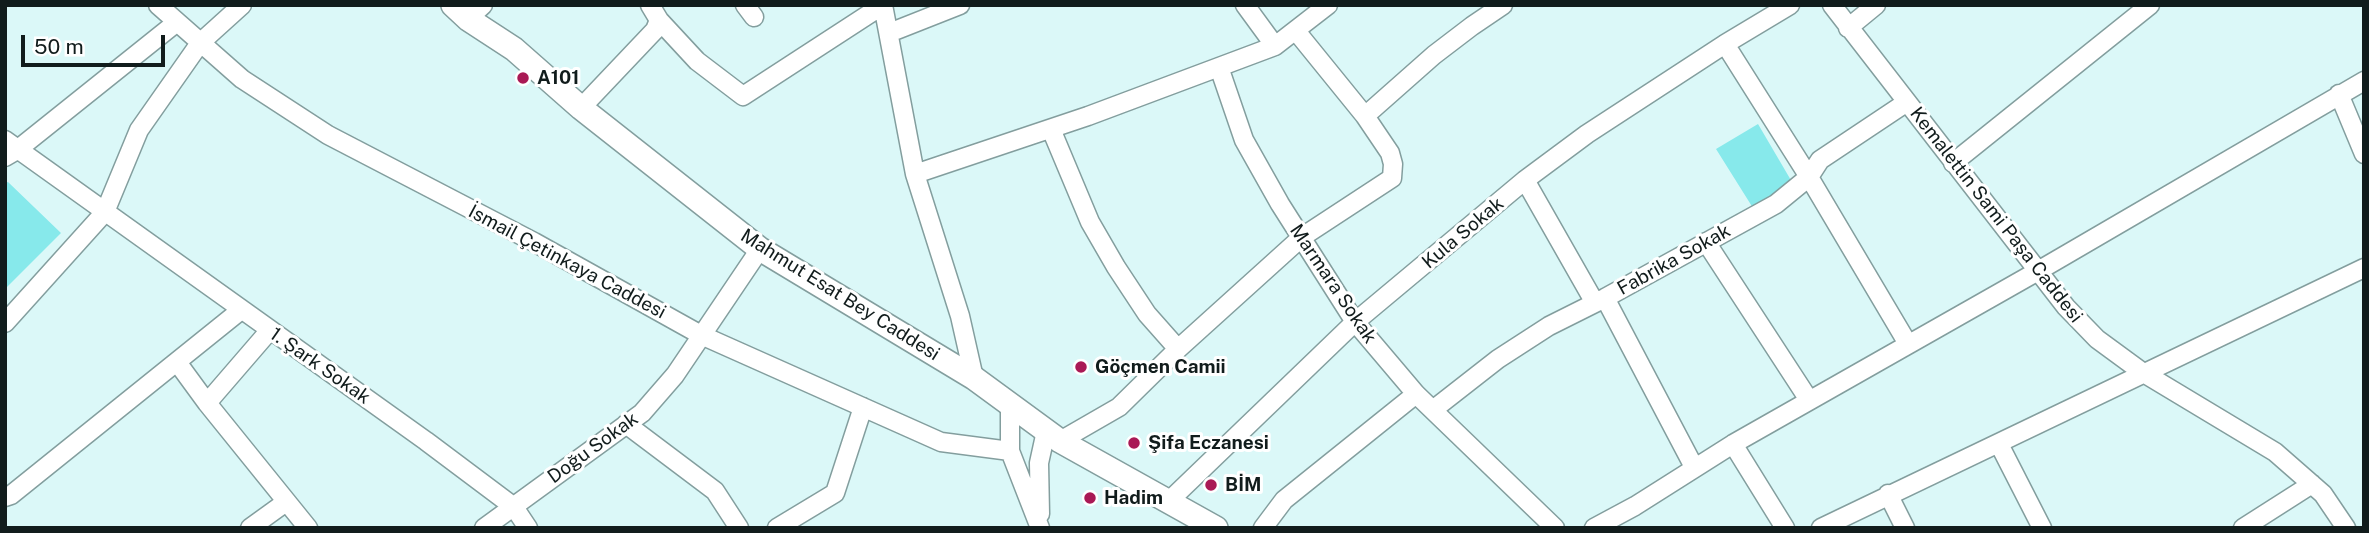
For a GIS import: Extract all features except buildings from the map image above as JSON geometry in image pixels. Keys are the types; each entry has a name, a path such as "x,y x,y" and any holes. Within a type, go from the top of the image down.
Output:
{"street":[{"name":"İsmail Çetinkaya Caddesi","path":"158,5 242,79 328,135 534,242 701,335 941,442 1010,451"},
{"path":"5,323 105,212 139,130 200,43 242,5"},
{"path":"654,13 697,61 743,96 883,5 915,174 960,316 974,378"},
{"path":"889,33 960,5"},
{"path":"1245,5 1275,46"},
{"path":"915,174 1051,129 1275,46 1328,5"},
{"path":"1365,116 1434,55 1503,5"},
{"name":"Kula Sokak","path":"1168,502 1355,322 1525,180 1587,134 1790,5"},
{"name":"Kemalettin Sami Paşa Caddesi","path":"1832,5 2066,307 2097,339 2142,372 2276,452 2322,494 2346,528"},
{"path":"1848,27 1875,5"},
{"path":"1953,163 2150,5"},
{"name":"Mahmut Esat Bey Caddesi","path":"468,10 581,108 760,249 974,378 1053,436 1216,528"},
{"path":"581,108 655,30 654,13"},
{"path":"9,149 177,22"},
{"path":"1040,528 1039,463 1053,436 1119,407 1178,349 1302,237 1392,178 1393,164 1390,153 1365,116 1296,31"},
{"path":"1725,44 1810,177 1908,344"},
{"name":"Marmara Sokak","path":"1219,67 1244,140 1280,204 1355,322 1416,394 1555,528"},
{"path":"1594,528 1635,506 1733,444 2038,271 2364,81"},
{"path":"2339,94 2364,154"},
{"name":"Fabrika Sokak","path":"1434,409 1498,359 1549,326 1776,204 1810,177 1820,160 1906,102"},
{"path":"1051,129 1090,222 1147,314 1178,349"},
{"name":"1. Şark Sokak","path":"9,149 105,212 514,507 528,528"},
{"path":"1525,180 1600,300 1694,467"},
{"path":"1706,242 1810,400"},
{"name":"Doğu Sokak","path":"484,528 642,413 675,375 760,249"},
{"path":"1821,528 2364,268"},
{"path":"5,497 11,495 241,310"},
{"path":"207,403 270,330"},
{"path":"177,362 308,528"},
{"path":"1263,528 1284,500 1416,394"},
{"path":"1010,403 1010,451 1040,528"},
{"path":"777,528 835,493 863,407"},
{"path":"626,425 715,491 739,528"},
{"path":"1733,444 1785,528"},
{"path":"1999,444 2042,528"},
{"path":"2243,528 2312,484"},
{"path":"1888,494 1905,528"},
{"path":"250,528 286,502"}],"shaded area":[{"path":"1758,124 1792,182 1753,208 1716,149"},
{"path":"8,182 61,233 5,289 5,183"}],"place":[{"name":"A101","path":"523,78"},
{"name":"Göçmen Camii","path":"1081,367"},
{"name":"Şifa Eczanesi","path":"1134,443"},
{"name":"BİM","path":"1211,485"},
{"name":"Hadim","path":"1090,498"}]}
